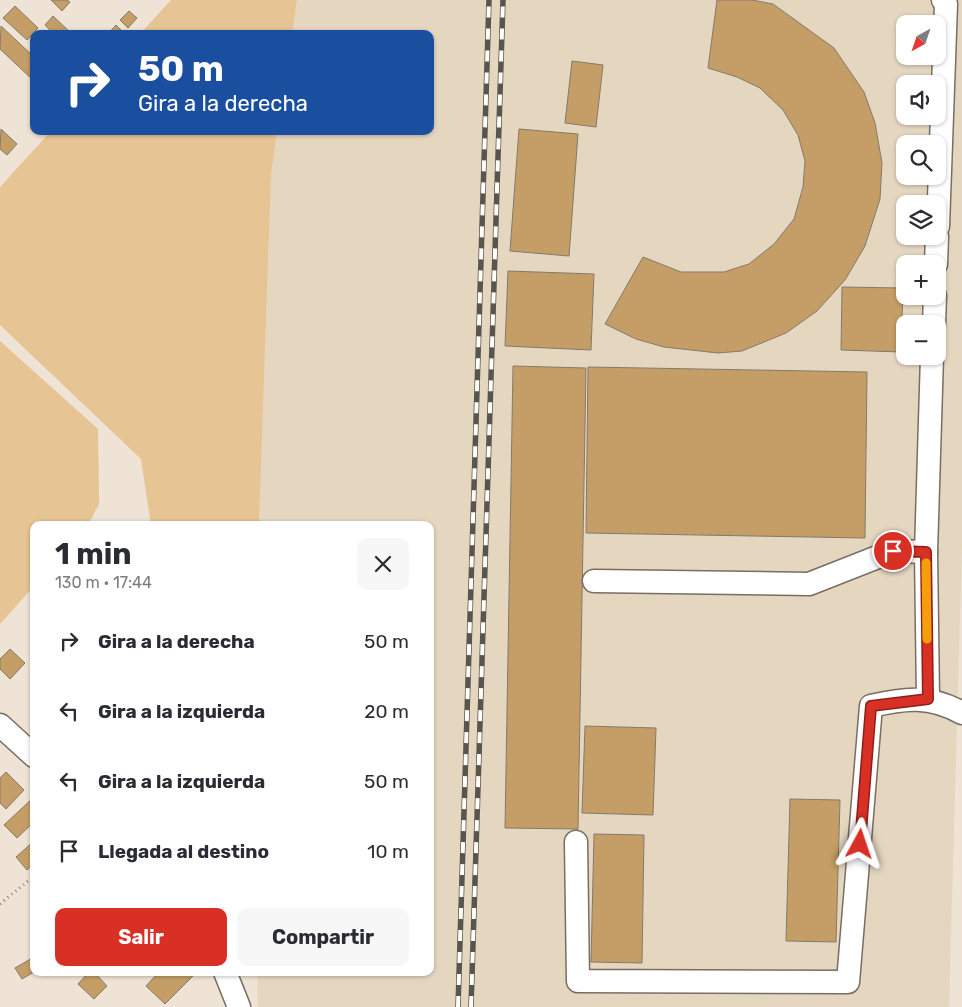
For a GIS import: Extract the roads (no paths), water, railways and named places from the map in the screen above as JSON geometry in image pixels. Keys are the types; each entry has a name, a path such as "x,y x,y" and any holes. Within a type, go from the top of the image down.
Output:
{"street":[{"path":"939,195 946,4 943,0"},
{"path":"928,699 926,552 932,365"},
{"path":"594,581 809,584 893,551 926,552"},
{"path":"576,842 578,981 848,982 871,706 928,699 962,713"},
{"path":"0,725 30,752"},
{"path":"227,976 239,1007"}],"railway":[{"path":"458,1007 489,0"},
{"path":"471,1007 503,0"}]}
